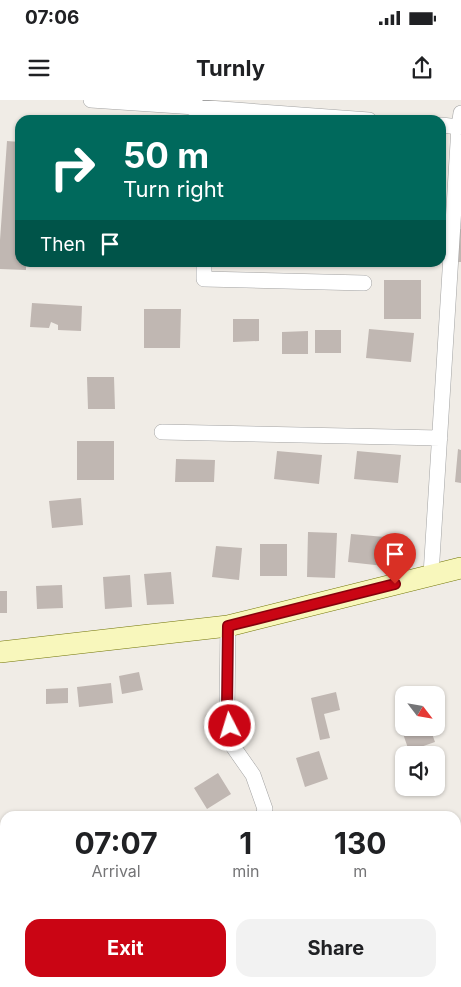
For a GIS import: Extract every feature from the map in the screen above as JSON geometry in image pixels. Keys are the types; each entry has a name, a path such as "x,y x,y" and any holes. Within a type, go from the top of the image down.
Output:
{"street":[{"path":"91,100 290,115"},
{"path":"431,575 440,438 455,305 460,120 446,124"},
{"path":"204,267 204,279 364,283"},
{"path":"162,432 440,438"},
{"path":"0,652 228,626 461,568"},
{"path":"228,626 227,708 232,745 253,774 264,811"}],"building":[{"path":"7,141 15,142 15,267 26,267 26,270 0,269 0,240"},
{"path":"457,229 461,229 461,262 455,262"},
{"path":"384,280 421,280 421,319 384,319"},
{"path":"32,303 82,306 81,331 58,330 58,325 51,322 49,328 30,327"},
{"path":"144,309 181,309 180,348 144,348"},
{"path":"233,319 259,319 259,341 233,342"},
{"path":"369,329 414,333 411,362 366,358"},
{"path":"315,330 341,330 341,353 315,353"},
{"path":"308,331 308,354 282,354 282,332"},
{"path":"87,377 114,377 115,409 88,409"},
{"path":"77,441 114,441 114,480 77,480"},
{"path":"458,449 461,450 461,483 455,482"},
{"path":"277,451 322,455 319,484 274,479"},
{"path":"357,451 401,455 398,483 354,479"},
{"path":"176,459 215,460 214,482 175,482"},
{"path":"81,498 83,525 52,528 49,501"},
{"path":"308,532 337,533 335,578 307,577"},
{"path":"351,534 396,538 393,567 348,562"},
{"path":"260,544 287,544 287,576 260,576"},
{"path":"216,546 242,548 239,580 212,577"},
{"path":"171,572 174,604 147,605 144,574"},
{"path":"130,575 132,607 105,609 103,577"},
{"path":"62,585 63,608 37,609 36,586"},
{"path":"0,591 7,591 7,613 0,613"},
{"path":"139,672 143,690 122,694 119,676"},
{"path":"111,683 113,703 79,707 77,687"},
{"path":"68,688 68,703 46,704 46,689"},
{"path":"336,692 340,710 324,714 330,738 320,740 311,698"},
{"path":"404,736 433,736 435,742 423,746 407,746"},
{"path":"319,751 328,779 305,787 296,758"},
{"path":"218,773 231,794 207,809 194,788"}],"route":[{"path":"230,726 227,708 228,626 395,584"}]}
